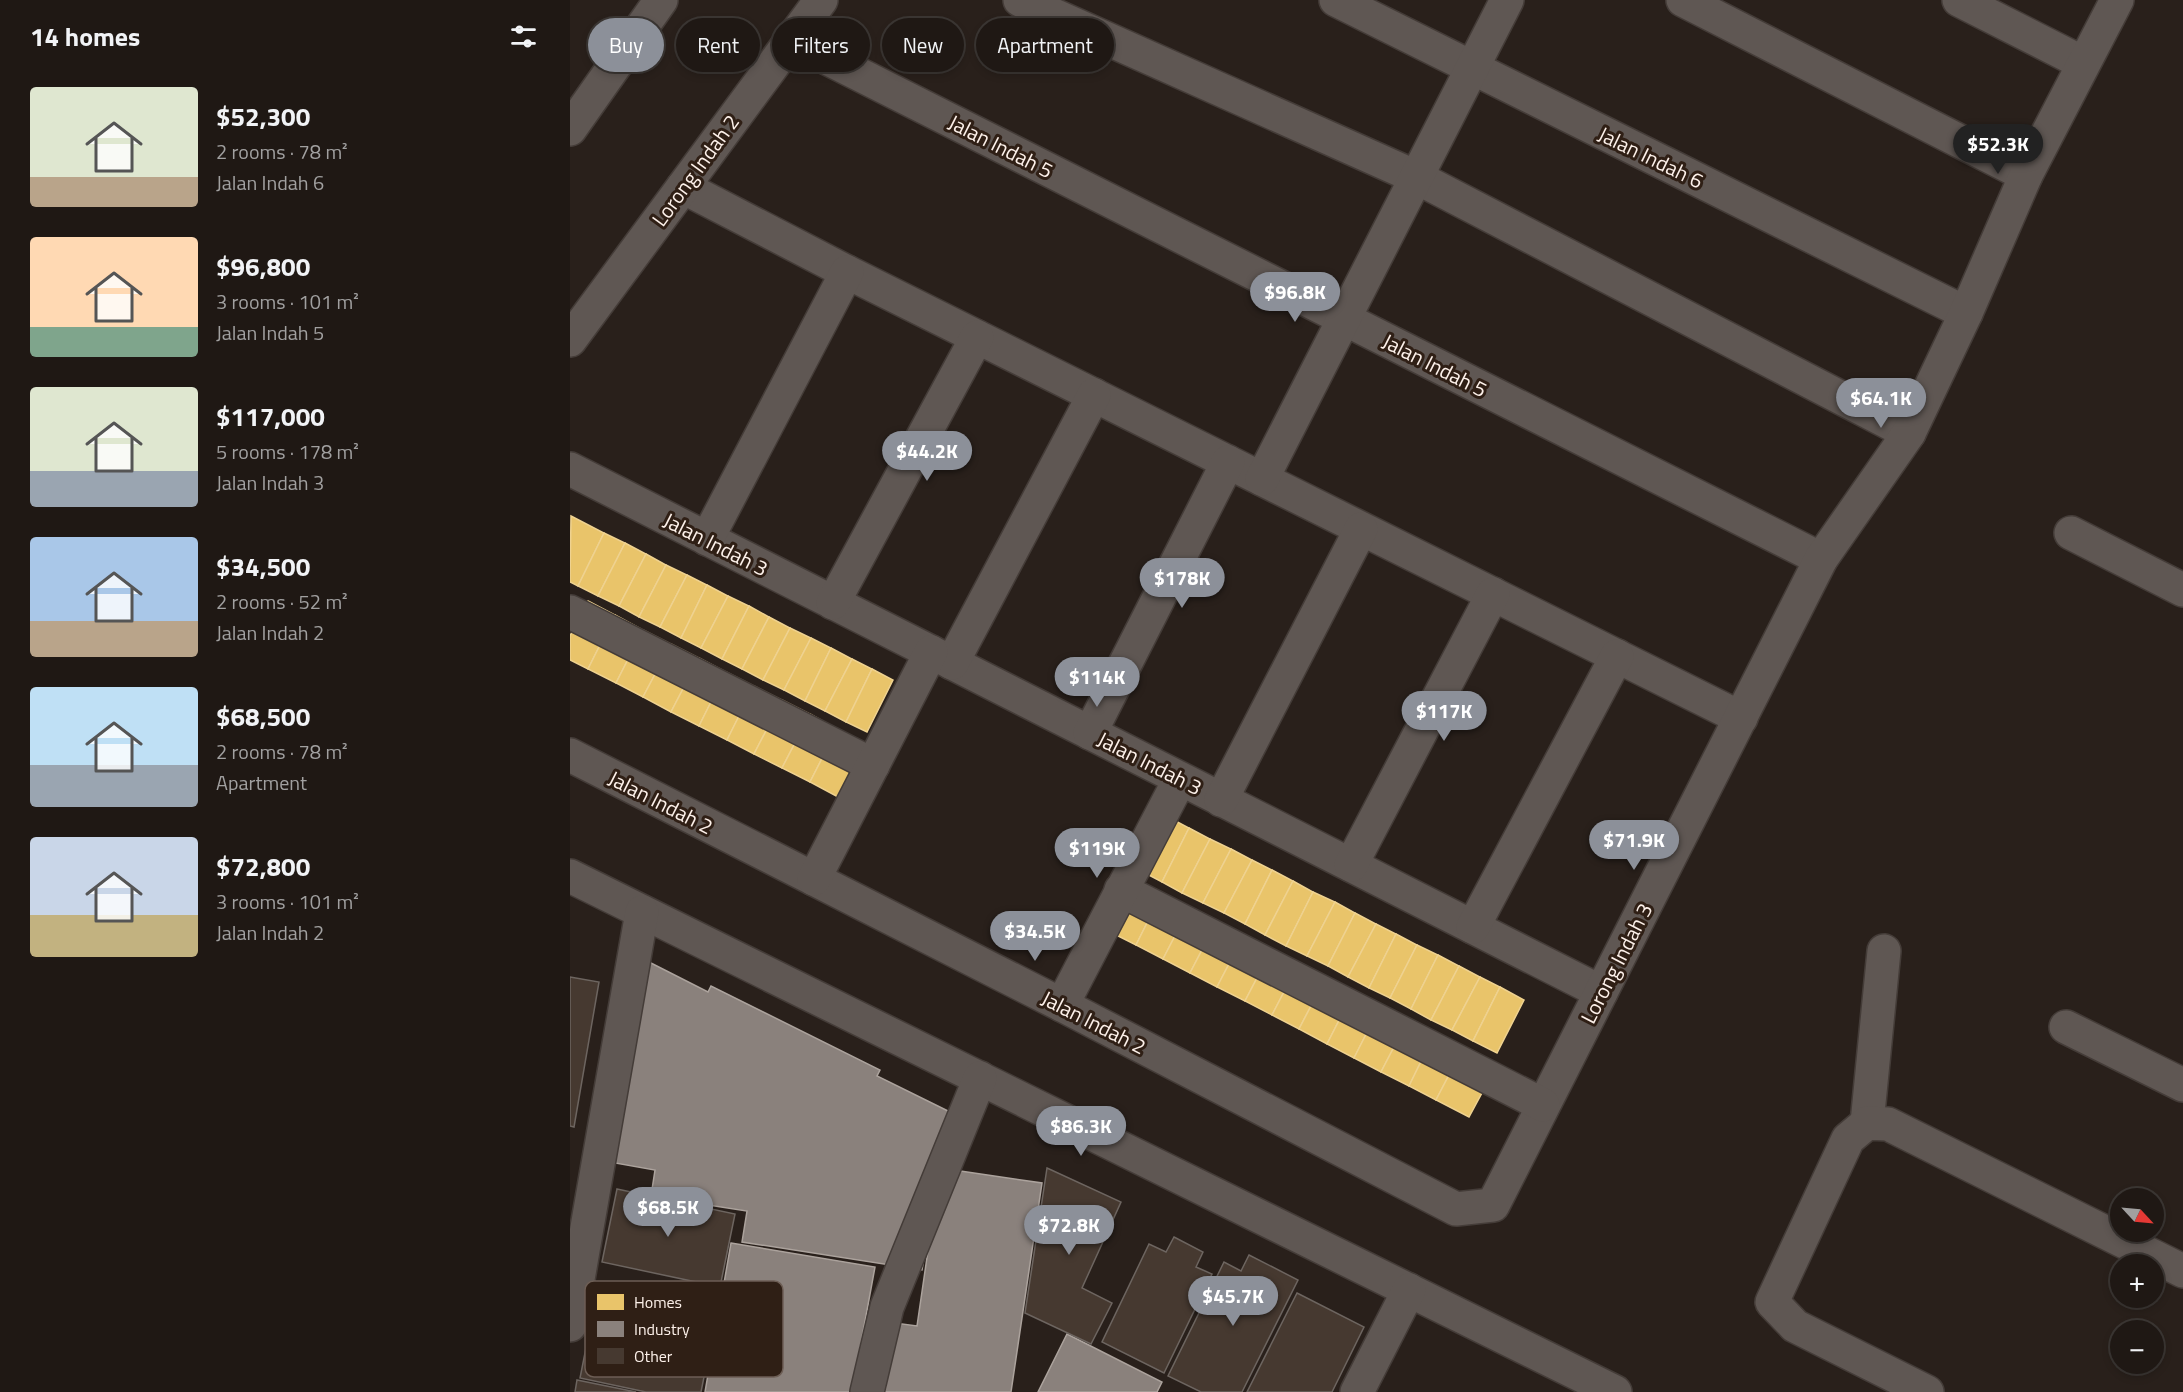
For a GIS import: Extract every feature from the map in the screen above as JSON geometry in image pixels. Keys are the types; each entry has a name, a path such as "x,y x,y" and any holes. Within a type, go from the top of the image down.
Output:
{"street":[{"path":"570,129 661,0"},
{"name":"Lorong Indah 2","path":"808,18 821,0"},
{"path":"1020,0 1416,177 1909,433"},
{"name":"Jalan Indah 6","path":"1336,0 1966,313"},
{"path":"1262,479 1507,0"},
{"path":"1683,0 2026,175"},
{"path":"1959,0 2083,63"},
{"name":"Lorong Indah 3","path":"1493,1205 1821,560 1909,433 1966,313 2026,175 2117,0"},
{"name":"Lorong Indah 2","path":"570,340 772,66"},
{"name":"Jalan Indah 5","path":"854,72 1821,560"},
{"path":"683,187 847,272 1741,718"},
{"path":"707,539 847,272"},
{"path":"833,603 977,337"},
{"path":"814,879 873,765 941,658 1094,395"},
{"path":"1090,733 1228,462"},
{"name":"Jalan Indah 3","path":"570,469 1601,992"},
{"path":"1221,800 1361,529"},
{"path":"2070,533 2183,590"},
{"path":"1351,865 1493,594"},
{"path":"570,612 873,765"},
{"path":"1473,927 1617,656"},
{"name":"Jalan Indah 2","path":"570,755 1062,1005 1456,1209 1493,1205"},
{"path":"1062,1005 1180,779"},
{"path":"570,876 1614,1392"},
{"path":"1121,890 1544,1105"},
{"path":"570,1325 642,912"},
{"path":"1867,1123 1884,951"},
{"path":"2066,1027 2183,1085"},
{"path":"867,1392 887,1307 980,1078"},
{"path":"1927,1392 1795,1326 1772,1302 1848,1139 1867,1123 1888,1124 2183,1271"},
{"path":"1357,1392 1409,1290"}],"building: Homes":[{"path":"571,516 604,533 578,586 570,582"},
{"path":"604,533 625,543 598,596 578,586"},
{"path":"625,543 646,554 619,606 598,596"},
{"path":"646,554 666,565 639,617 619,606"},
{"path":"666,565 687,575 660,627 639,617"},
{"path":"687,575 707,585 681,638 660,627"},
{"path":"707,585 728,596 701,648 681,638"},
{"path":"728,596 749,606 722,659 701,648"},
{"path":"588,601 615,615 588,669 570,660 570,636"},
{"path":"749,606 769,617 742,669 722,659"},
{"path":"615,615 643,630 616,683 588,669"},
{"path":"769,617 790,628 763,680 742,669"},
{"path":"790,628 811,638 784,690 763,680"},
{"path":"643,630 671,644 643,697 616,683"},
{"path":"811,638 831,648 805,701 784,690"},
{"path":"671,644 699,658 671,712 643,697"},
{"path":"831,648 852,659 825,711 805,701"},
{"path":"699,658 726,672 699,726 671,712"},
{"path":"852,659 872,669 846,722 825,711"},
{"path":"872,669 893,680 867,732 846,722"},
{"path":"726,672 754,686 727,740 699,726"},
{"path":"754,686 782,700 754,754 727,740"},
{"path":"782,700 810,714 782,768 754,754"},
{"path":"810,714 837,729 810,782 782,768"},
{"path":"837,729 865,743 838,797 810,782"},
{"path":"1168,817 1189,828 1162,882 1141,871"},
{"path":"1189,828 1210,839 1182,893 1162,882"},
{"path":"1210,839 1231,849 1203,903 1182,893"},
{"path":"1231,849 1252,860 1224,913 1203,903"},
{"path":"1252,860 1272,870 1245,924 1224,913"},
{"path":"1272,870 1293,881 1265,935 1245,924"},
{"path":"1135,879 1162,893 1136,945 1108,931"},
{"path":"1293,881 1313,892 1286,946 1265,935"},
{"path":"1313,892 1335,902 1307,956 1286,946"},
{"path":"1162,893 1190,907 1163,959 1136,945"},
{"path":"1335,902 1355,913 1328,966 1307,956"},
{"path":"1190,907 1217,921 1190,973 1163,959"},
{"path":"1355,913 1376,924 1348,977 1328,966"},
{"path":"1217,921 1244,935 1217,987 1190,973"},
{"path":"1376,924 1396,934 1369,988 1348,977"},
{"path":"1396,934 1417,945 1390,998 1369,988"},
{"path":"1244,935 1272,949 1245,1001 1217,987"},
{"path":"1417,945 1438,955 1411,1009 1390,998"},
{"path":"1272,949 1299,963 1272,1015 1245,1001"},
{"path":"1438,955 1459,966 1431,1020 1411,1009"},
{"path":"1299,963 1326,977 1299,1029 1272,1015"},
{"path":"1459,966 1480,977 1452,1030 1431,1020"},
{"path":"1326,977 1354,991 1327,1044 1299,1029"},
{"path":"1480,977 1500,987 1473,1041 1452,1030"},
{"path":"1500,987 1524,1000 1497,1053 1473,1041"},
{"path":"1354,991 1381,1005 1354,1058 1327,1044"},
{"path":"1381,1005 1408,1020 1381,1072 1354,1058"},
{"path":"1408,1020 1435,1033 1409,1086 1381,1072"},
{"path":"1435,1033 1463,1048 1436,1100 1409,1086"},
{"path":"1463,1048 1497,1065 1469,1117 1436,1100"}],"building: Industry":[{"path":"647,961 708,992 711,986 880,1070 877,1076 948,1111 922,1270 742,1242 747,1211 651,1196 655,1170 615,1163"},
{"path":"940,1168 1042,1183 1011,1392 885,1392 895,1323 917,1326"},
{"path":"731,1243 875,1267 852,1392 705,1392 708,1377 783,1377 783,1281 724,1281"},
{"path":"1067,1334 1162,1382 1157,1392 1038,1392"}],"building: Other":[{"path":"570,977 599,982 574,1127 570,1126"},
{"path":"1047,1168 1121,1202 1082,1288 1112,1303 1091,1344 1025,1313"},
{"path":"617,1189 735,1214 721,1281 692,1281 602,1262"},
{"path":"1174,1237 1203,1252 1196,1267 1212,1274 1164,1373 1102,1342 1149,1244 1166,1252"},
{"path":"1249,1255 1298,1280 1242,1392 1201,1392 1168,1376 1224,1262 1241,1271"},
{"path":"1297,1293 1364,1327 1332,1392 1247,1392"},
{"path":"585,1353 585,1377 704,1377 701,1392 646,1392 580,1378"},
{"path":"577,1380 636,1392 575,1392"}]}
